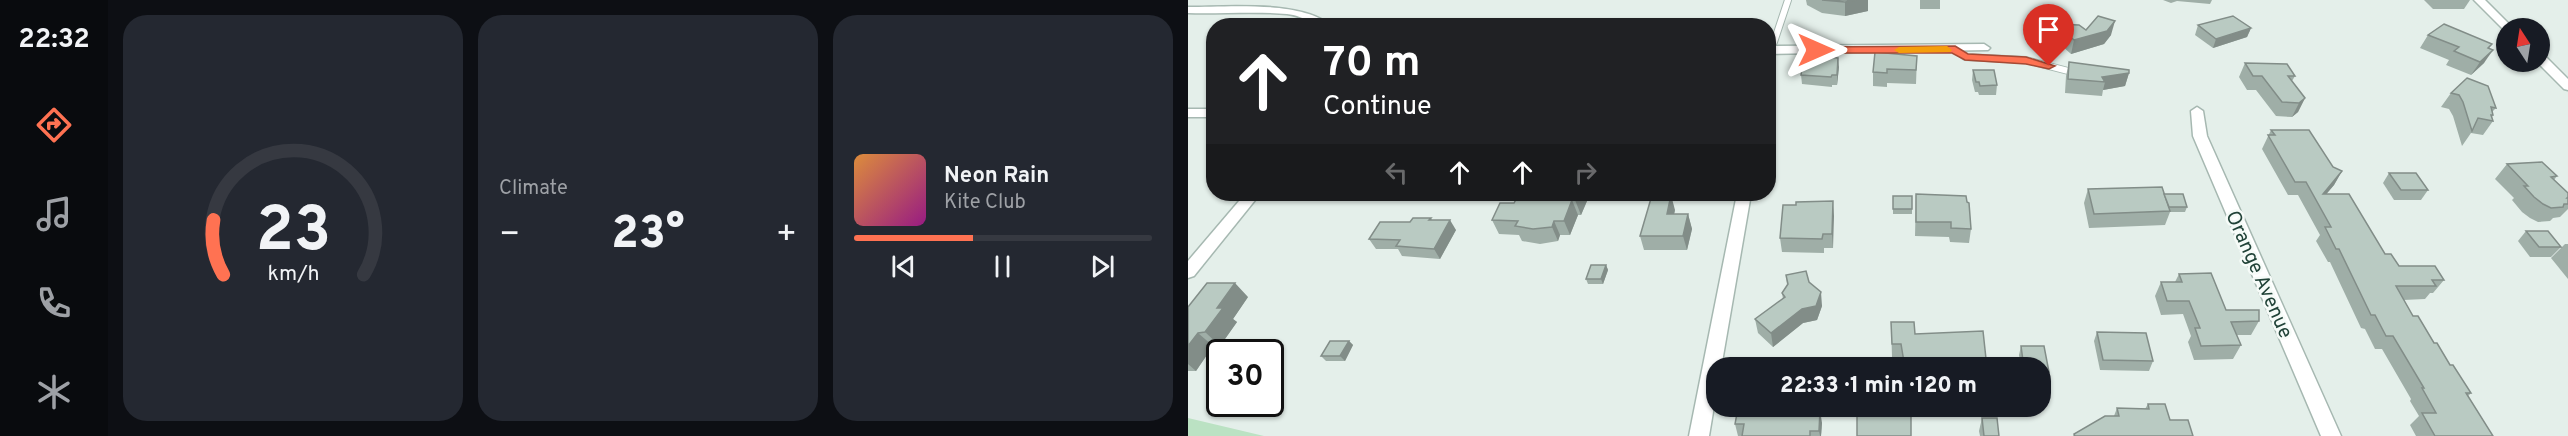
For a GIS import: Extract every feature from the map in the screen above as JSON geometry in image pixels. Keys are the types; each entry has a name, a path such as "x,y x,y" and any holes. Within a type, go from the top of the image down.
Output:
{"street":[{"path":"2479,0 2498,18"},
{"path":"1188,10 1287,11 1313,18"},
{"path":"1776,51 1984,48"},
{"path":"2550,68 2568,86"},
{"name":"Orange Avenue","path":"2197,111 2200,136 2331,436"},
{"path":"1188,113 1206,113"},
{"path":"1188,272 1246,201"},
{"path":"1699,436 1743,201"}],"lane":[{"path":"1776,35 1788,0"},
{"path":"1955,49 1965,57 2026,60 2072,72"}],"green space":[{"path":"1188,418 1264,436 1188,436"}],"building":[{"path":"1822,0 1856,0 1845,2"},
{"path":"2098,16 2115,21 2107,31 2074,40 2056,24 2079,25 2086,30"},
{"path":"2233,16 2251,28 2216,39 2198,25"},
{"path":"2444,24 2492,44 2488,48 2493,50 2480,62 2454,51 2459,47 2428,35"},
{"path":"1875,52 1917,56 1916,70 1887,69 1887,73 1873,72"},
{"path":"1804,55 1838,58 1837,75 1831,77 1801,75"},
{"path":"2069,62 2129,70 2129,73 2102,77 2105,82 2068,79"},
{"path":"2245,63 2287,64 2295,76 2288,76 2305,98 2299,103 2282,102 2262,76 2253,76"},
{"path":"1973,70 1994,70 1997,85 1980,86 1979,82 1976,82"},
{"path":"2467,78 2488,86 2496,108 2491,107 2493,121 2478,118 2472,131 2463,102 2459,95 2451,93"},
{"path":"2271,130 2309,130 2333,167 2342,171 2323,194 2349,194 2385,254 2391,254 2399,266 2435,266 2444,280 2432,280 2436,286 2396,286 2413,316 2418,316 2434,343 2437,343 2450,365 2453,365 2471,393 2466,393 2493,436 2435,436 2422,413 2436,413 2422,388 2424,388 2393,336 2386,336 2375,315 2371,315 2339,249 2336,249 2325,227 2331,227 2306,182 2295,182 2268,135 2275,135"},
{"path":"2542,162 2557,176 2551,177 2568,193 2568,204 2564,204 2563,207 2551,208 2543,204 2524,186 2528,186 2507,164"},
{"path":"2389,173 2416,173 2428,190 2401,190"},
{"path":"2162,187 2170,211 2094,214 2088,189"},
{"path":"1916,194 1966,196 1969,203 1971,229 1951,228 1951,222 1916,222"},
{"path":"2164,194 2183,194 2187,207 2169,207"},
{"path":"1893,196 1912,196 1912,209 1893,209"},
{"path":"1515,201 1572,201 1564,221 1554,221 1552,227 1533,229 1515,226 1518,221 1492,220 1500,203 1514,203"},
{"path":"1650,201 1670,201 1667,214 1688,214 1683,236 1640,236"},
{"path":"1833,201 1832,234 1823,234 1822,239 1780,238 1783,205 1796,205 1796,202"},
{"path":"1413,218 1450,220 1434,249 1396,246 1400,240 1369,239 1380,222 1410,222"},
{"path":"2526,231 2548,231 2561,247 2539,247"},
{"path":"1591,265 1606,265 1601,279 1586,279"},
{"path":"1806,271 1809,282 1821,292 1816,306 1802,309 1771,333 1755,319 1785,297 1782,293 1788,284 1786,275"},
{"path":"2211,273 2226,310 2259,310 2259,321 2231,322 2241,345 2201,346 2195,328 2200,328 2189,301 2167,301 2161,282 2182,282 2179,274"},
{"path":"1207,283 1235,283 1217,308 1223,308 1205,332 1198,333 1188,346 1188,307"},
{"path":"1891,322 1914,322 1915,334 1983,331 1986,357 1903,357 1901,344 1892,344"},
{"path":"2097,332 2146,333 2153,361 2103,360"},
{"path":"1330,341 1349,341 1340,356 1321,356"},
{"path":"2021,346 2044,346 2046,357 2022,357"},
{"path":"2148,404 2165,404 2170,420 2188,420 2193,436 2075,436 2074,434 2105,416 2119,416 2117,408 2149,409"},
{"path":"1736,417 1820,417 1819,431 1810,431 1810,436 1742,436 1744,424 1735,424"},
{"path":"1857,417 1911,417 1911,436 1857,436"},
{"path":"1982,418 1997,418 1999,436 1984,436"}],"slow traffic":[{"path":"1899,50 1947,50"}],"route":[{"path":"1816,50 1955,49 1965,57 2026,60 2049,66"}]}
